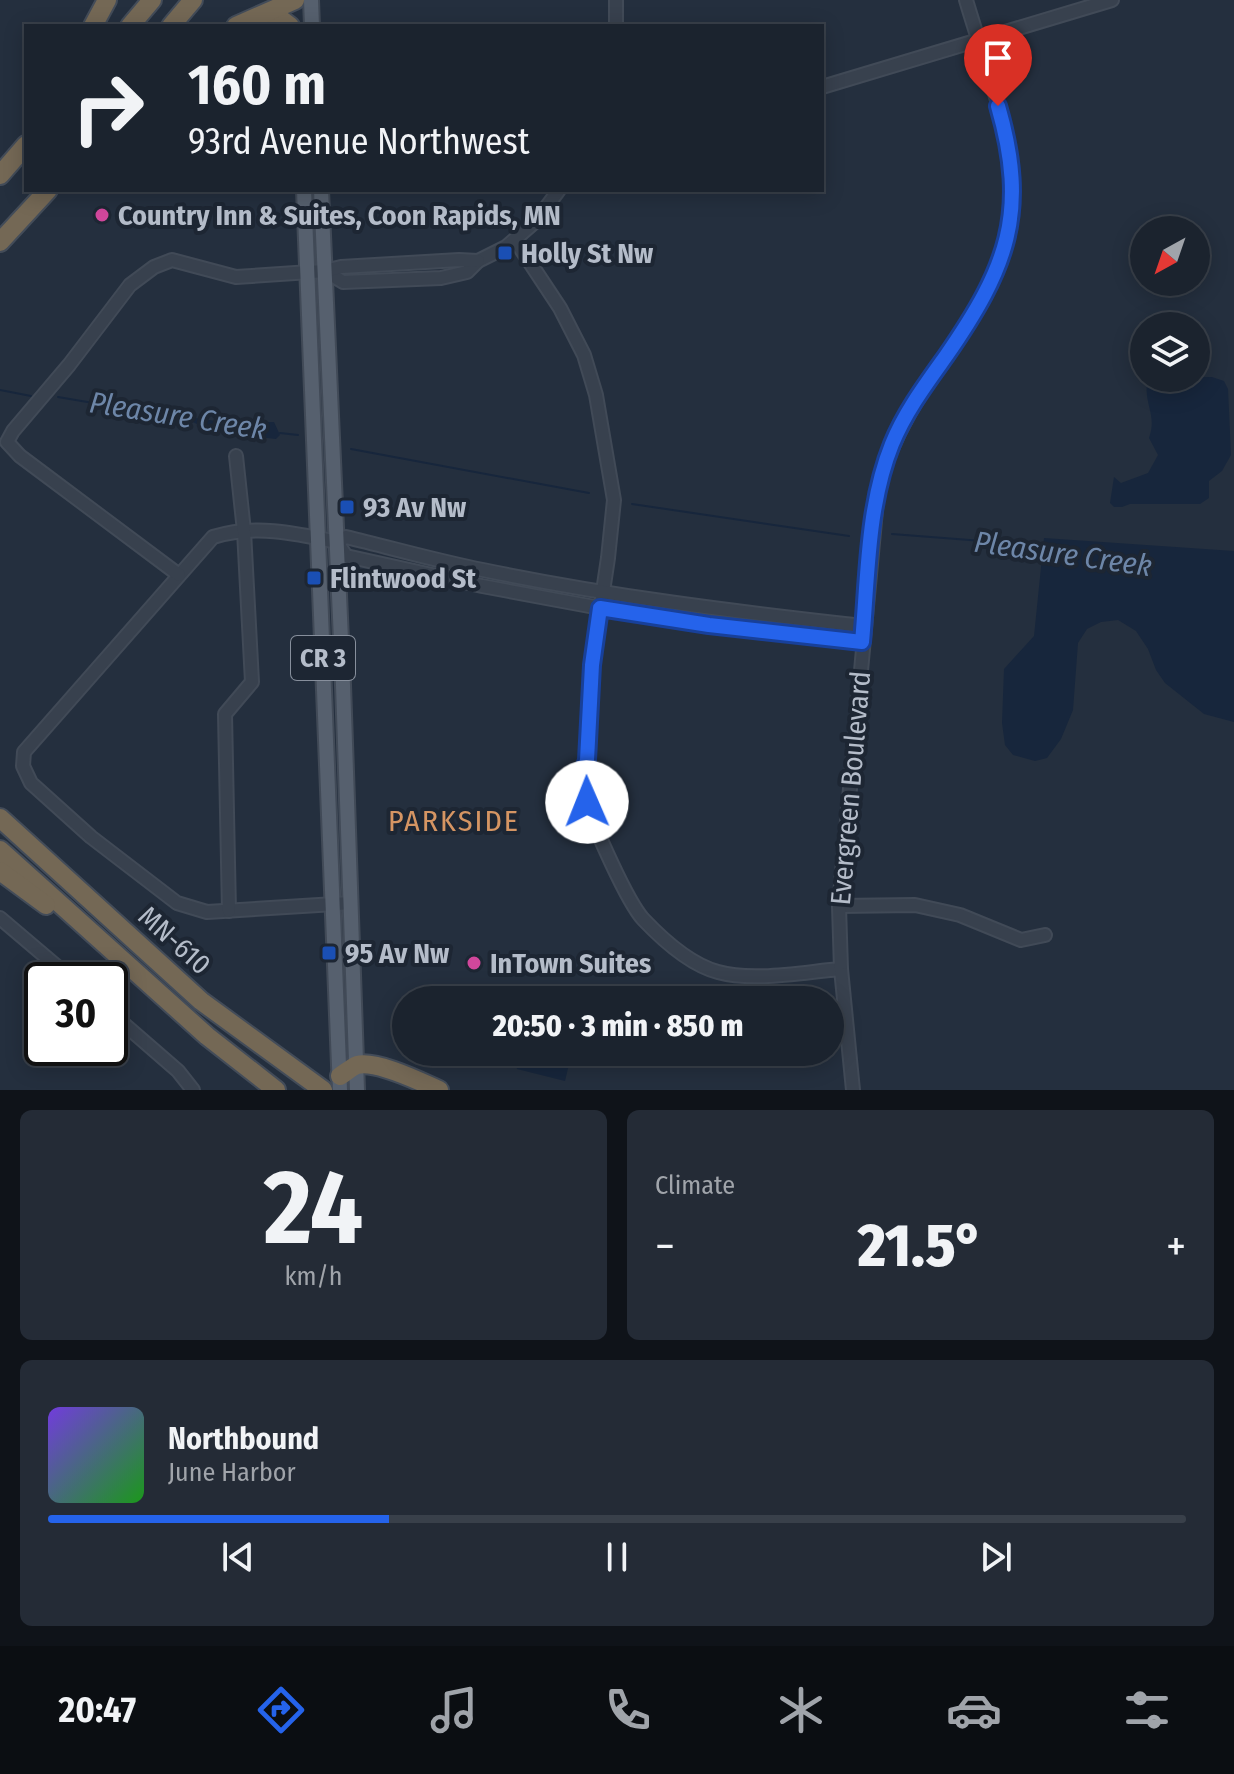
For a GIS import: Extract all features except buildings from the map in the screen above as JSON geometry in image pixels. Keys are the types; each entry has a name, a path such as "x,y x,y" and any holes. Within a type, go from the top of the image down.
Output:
{"highway":[{"path":"94,24 107,0"},
{"path":"132,24 152,0"},
{"path":"173,24 193,0"},
{"path":"240,24 293,0"},
{"path":"253,17 274,14 289,24"},
{"path":"0,175 24,147"},
{"path":"0,227 30,192"},
{"path":"0,242 46,192"},
{"name":"MN-610","path":"0,818 201,1001 323,1090"},
{"name":"MN-610","path":"0,850 207,1036 276,1090"},
{"path":"0,871 66,920 97,937"},
{"path":"340,1083 358,1065 374,1066 439,1090"}],"main road":[{"path":"292,24 293,0"},
{"path":"311,0 312,24"},
{"name":"CR 3","path":"304,192 340,1083"},
{"name":"CR 3","path":"321,192 357,1090"}],"street":[{"path":"616,0 616,24"},
{"name":"Evergreen Boulevard","path":"853,1090 841,969 839,906 874,512 885,463 905,417 987,293 1009,236 1013,182 1010,153 966,0"},
{"path":"824,86 1112,0"},
{"path":"179,575 20,456 7,442 130,285 154,267 172,260 236,277 325,271 343,282 441,278 467,272 478,261 506,247 536,221 558,192"},
{"path":"515,240 564,315 584,355 596,395 614,500 592,665 584,784 590,810 637,911 688,957 715,971 750,976 841,969"},
{"path":"229,911 225,714 252,682 244,531 236,456"},
{"path":"351,903 207,912 177,903 91,837 31,783 23,766 24,752 213,537 232,531 286,530 337,542 346,537 485,571 603,592 744,613 863,626"},
{"path":"337,542 346,556 482,586 709,625 862,642"},
{"path":"839,906 915,905 960,915 1021,940 1045,935"},
{"path":"0,918 52,962"},
{"path":"128,1028 178,1071 193,1090"}],"water":[{"path":"1210,377 1224,381 1228,389 1231,455 1222,471 1209,481 1209,498 1200,504 1130,504 1114,507 1110,503 1114,477 1121,483 1148,473 1158,455 1149,438 1152,422 1147,392 1210,392"},
{"path":"187,417 224,422 274,422 280,435 276,439 228,432 202,426"},
{"path":"1044,538 1234,551 1234,722 1204,714 1165,683 1136,631 1118,620 1101,622 1087,629 1078,643 1073,710 1061,739 1047,758 1035,761 1013,755 1005,745 1002,723 1004,669 1034,636"},
{"path":"516,1066 569,1066 565,1081 517,1069"}],"waterway":[{"path":"0,390 31,396"},
{"name":"Pleasure Creek","path":"58,397 187,419"},
{"name":"Pleasure Creek","path":"280,433 298,435"},
{"name":"Pleasure Creek","path":"351,449 589,493"},
{"name":"Pleasure Creek","path":"632,504 849,536"},
{"name":"Pleasure Creek","path":"892,534 1046,546"}],"place":[{"name":"Country Inn & Suites, Coon Rapids, MN","path":"102,215"},
{"name":"Holly St Nw","path":"505,253"},
{"name":"93 Av Nw","path":"347,507"},
{"name":"Flintwood St","path":"314,578"},
{"name":"95 Av Nw","path":"329,953"},
{"name":"InTown Suites","path":"474,963"}],"district":[{"name":"PARKSIDE","path":"454,821"}],"route":[{"path":"587,802 583,773 587,760 592,665 600,608 709,625 862,642 874,512 885,463 905,417 980,306 994,280 1009,236 1013,182 1010,153 998,106"}]}
